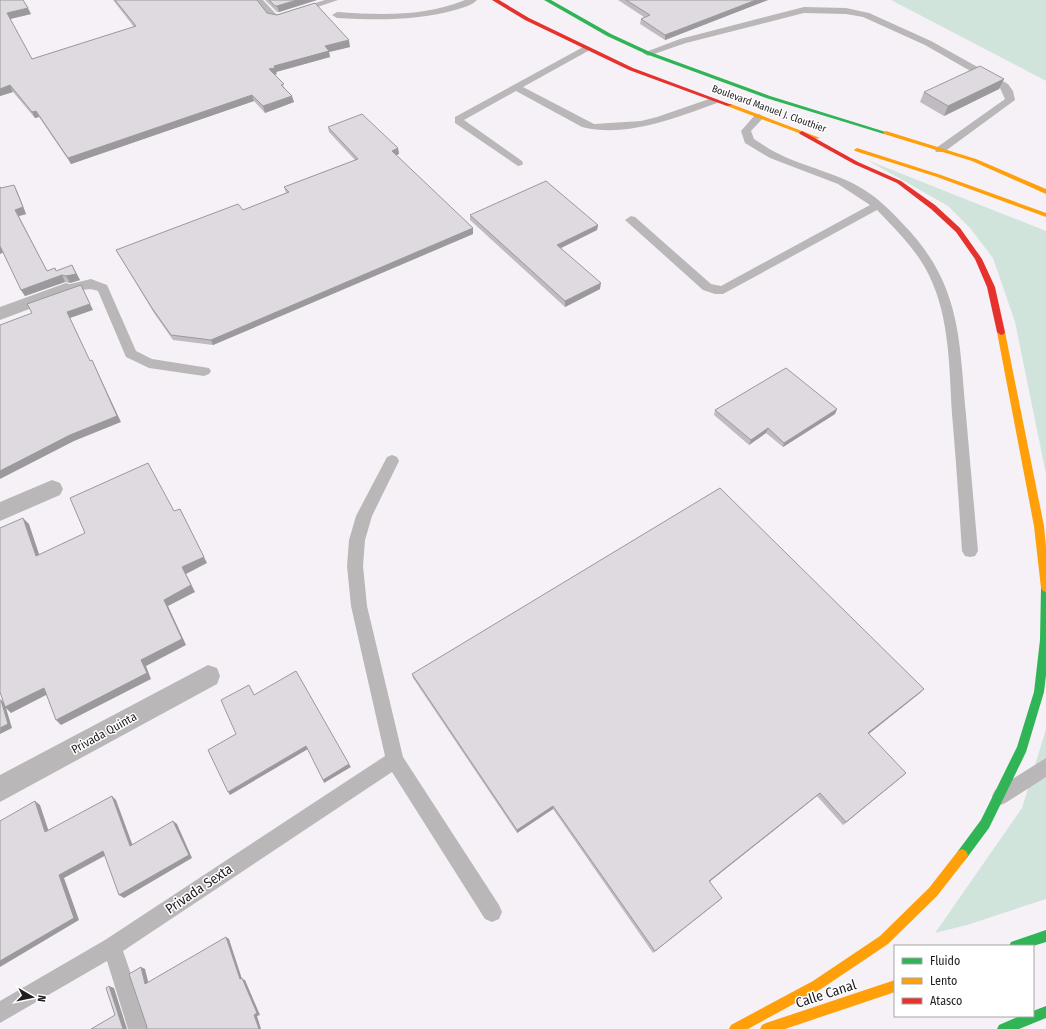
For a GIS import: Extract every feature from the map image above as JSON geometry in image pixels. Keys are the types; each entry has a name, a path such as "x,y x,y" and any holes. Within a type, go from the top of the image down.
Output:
{"main road":[{"name":"Boulevard Manuel J. Clouthier","path":"495,0 527,19 585,49 631,70 802,133 939,176 1046,215"},
{"name":"Boulevard Manuel J. Clouthier","path":"547,0 609,35 648,53 768,96 974,160 1046,192"},
{"path":"735,1029 817,985 884,940 933,892 984,824 1022,748 1039,692 1045,640 1046,584 1038,519 1008,360 991,287 978,259 958,230 933,207 899,182 856,163 802,133"},
{"path":"974,160 1024,172"},
{"path":"1018,945 1046,936"},
{"name":"Calle Canal","path":"766,1029 894,986"},
{"path":"1034,1017 1046,1012"},
{"path":"1003,1029 1033,1017"}],"street":[{"path":"0,314 66,290"},
{"path":"0,512 52,489"},
{"name":"Privada Quinta","path":"0,789 208,676"}],"lane":[{"path":"258,0 273,16 279,17 334,0"},
{"path":"337,15 395,18 430,14 460,6 473,0"},
{"path":"648,53 683,41 804,10 846,11 866,15 928,43 1004,86 1008,91 1010,100 940,150"},
{"path":"518,163 460,123 459,119 585,49"},
{"path":"516,86 586,125 594,127 648,123 713,100"},
{"path":"759,117 746,131 749,141 774,156 842,182 878,205 914,242 930,265 940,286 948,311 954,350 970,551"},
{"path":"631,220 707,287 715,290 724,290 878,205"},
{"path":"66,290 91,283 103,288 131,354 149,363 204,371"},
{"path":"392,461 364,516 357,540 355,566 359,606 395,760 492,912"},
{"name":"Privada Sexta","path":"0,1013 112,947 395,760"},
{"path":"998,798 1046,767"},
{"path":"112,947 140,1029"}],"green space":[{"path":"891,0 1046,0 1046,81"},
{"path":"867,160 1046,231 1046,474 1015,322 993,258 970,228 948,206"},
{"path":"1046,729 1046,899 967,925 935,933 1022,808"}],"building":[{"path":"0,0 23,0 28,8 7,13 32,59 136,26 115,0 257,0 267,13 277,15 315,3 349,40 325,46 329,51 274,66 275,68 269,69 284,84 281,85 292,96 263,106 252,95 68,158 36,111 32,112 10,85 0,89"},
{"path":"269,0 297,0 275,6"},
{"path":"626,0 756,0 665,35 641,19 650,15"},
{"path":"980,66 1004,79 948,106 924,92"},
{"path":"362,114 398,148 392,151 473,228 211,340 171,335 152,308 116,250 238,204 243,210 289,192 284,187 358,159 328,127"},
{"path":"546,181 598,225 557,245 601,283 565,301 470,215"},
{"path":"14,185 23,207 15,210 47,271 55,268 56,271 72,265 76,274 66,276 62,275 21,290 0,246 0,187"},
{"path":"81,285 90,304 67,312 90,361 92,360 117,416 70,435 0,471 0,325 32,313 27,304"},
{"path":"786,368 837,409 784,443 768,428 751,440 715,410"},
{"path":"148,463 174,511 180,509 204,557 182,567 191,585 164,600 182,639 141,660 147,673 56,720 44,688 5,707 0,692 0,528 23,518 36,556 85,533 70,498"},
{"path":"720,488 924,689 868,733 906,773 846,822 820,793 709,881 722,898 655,951 553,806 517,830 412,674"},
{"path":"296,671 349,764 323,780 306,746 228,792 208,750 236,734 221,700 249,685 254,695"},
{"path":"0,700 8,724 0,728"},
{"path":"112,796 130,846 173,821 189,855 119,895 103,851 59,875 74,918 0,961 0,821 35,801 45,832"},
{"path":"226,937 240,979 242,978 257,1013 254,1015 259,1029 146,1029 147,1027 129,974 141,967 145,984"},
{"path":"109,986 123,1029 91,1029 115,1015 106,988"}],"traffic: fast":[{"path":"547,0 609,35 648,53 768,97 886,133"},
{"path":"962,855 985,824 1022,748 1039,692 1045,640 1046,588"},
{"path":"1018,945 1046,936"},
{"path":"1034,1017 1046,1012"},
{"path":"1003,1029 1033,1017"}],"traffic: slow":[{"path":"729,105 817,138"},
{"path":"886,133 974,160 1046,192"},
{"path":"857,150 939,176 1046,215"},
{"path":"1001,332 1039,526 1046,588"},
{"path":"735,1029 817,985 884,940 933,892 962,855"},
{"path":"766,1029 894,986"}],"traffic: jam":[{"path":"495,0 527,19 631,69 729,105"},
{"path":"802,133 856,163 899,182 933,207 958,230 978,259 991,287 1001,332"}]}
